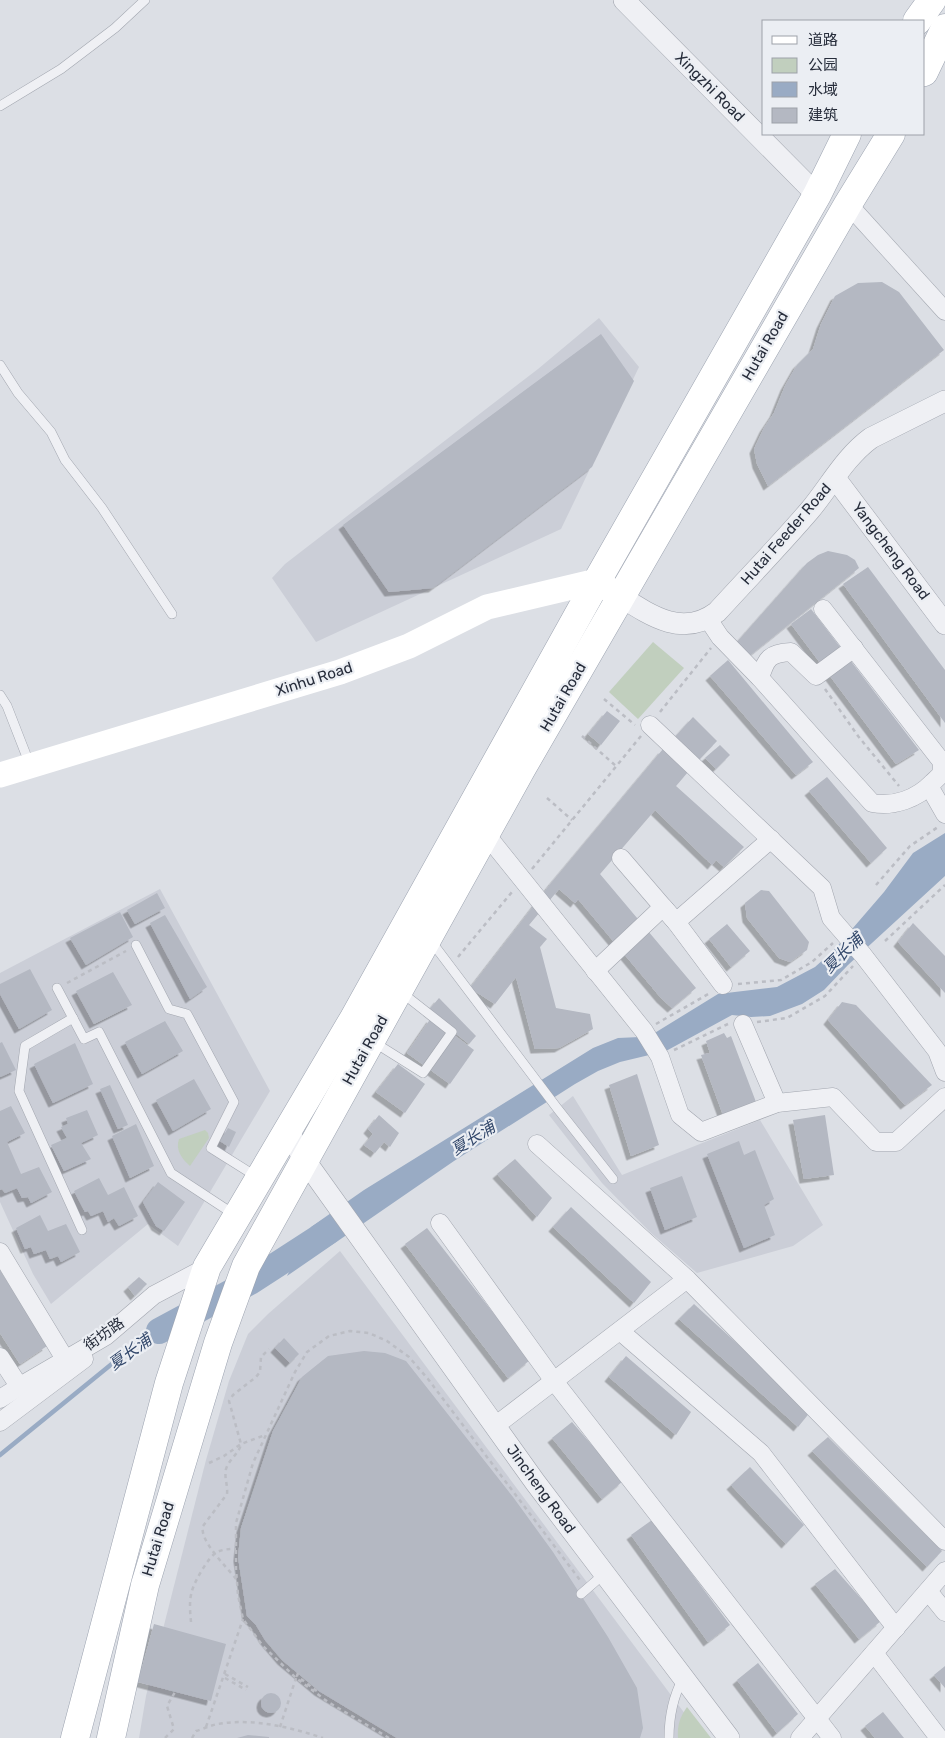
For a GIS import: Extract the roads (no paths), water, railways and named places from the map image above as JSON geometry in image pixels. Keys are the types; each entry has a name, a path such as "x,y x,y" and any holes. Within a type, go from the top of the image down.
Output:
{"main road":[{"path":"904,20 914,0"},
{"path":"918,20 932,0"},
{"path":"925,70 945,28"},
{"path":"925,84 945,54"},
{"name":"Hutai Road","path":"75,1738 179,1350 207,1267 354,1018 597,581 817,196 847,135"},
{"name":"Hutai Road","path":"110,1738 144,1585 218,1343 246,1266 427,936 620,596 848,204 890,135"},
{"path":"597,581 620,596"},
{"name":"Xinhu Road","path":"0,775 340,672 408,646 488,607 597,581"}],"street":[{"name":"Xingzhi Road","path":"624,0 817,196"},
{"path":"848,204 945,311"},
{"name":"Hutai Feeder Road","path":"708,619 717,612 807,513 836,478 847,460 861,446 871,438 945,401"},
{"name":"Yangcheng Road","path":"836,478 945,624"},
{"path":"620,596 646,612 668,622 690,624 708,619 720,637 760,678 872,804 898,803 929,786 940,775 944,761 823,609"},
{"path":"760,678 763,666 768,658 778,652 791,652 816,676 854,648"},
{"path":"647,728 771,839 822,888 831,918 863,955 937,1052 945,1072"},
{"path":"929,786 945,814"},
{"path":"485,834 644,1031 660,1057 680,1115 701,1132 778,1103 833,1097 876,1142 896,1142 945,1097"},
{"path":"676,922 771,839"},
{"path":"622,858 676,922 723,985"},
{"path":"595,971 663,908"},
{"path":"743,1024 778,1103"},
{"path":"288,1131 304,1159"},
{"path":"537,1144 687,1279 945,1541"},
{"name":"Jincheng Road","path":"304,1159 495,1426 604,1574 729,1738"},
{"path":"440,1223 554,1381 832,1738"},
{"path":"0,1253 65,1359"},
{"name":"街坊路","path":"0,1400 19,1386 106,1336 154,1295 207,1267"},
{"path":"495,1426 687,1279"},
{"path":"620,1331 761,1453 896,1628"},
{"path":"0,1422 86,1358 106,1336"},
{"path":"0,1357 19,1386"},
{"path":"800,1738 945,1571"},
{"path":"928,1591 945,1612"},
{"path":"874,1652 939,1738"}],"lane":[{"path":"0,106 60,69 115,28 145,0"},
{"path":"0,365 18,393 51,432 65,460 102,508 172,614"},
{"path":"0,695 7,706 30,765"},
{"path":"427,936 613,1179"},
{"path":"136,945 170,1009 187,1014 234,1102 211,1148 259,1179"},
{"path":"57,988 84,1039 99,1032 171,1173 237,1216"},
{"path":"370,1040 423,1073 452,1032 398,990"},
{"path":"73,1018 25,1046 18,1091 82,1230"},
{"path":"584,1592 604,1574"},
{"path":"669,1738 671,1708 675,1692 683,1677"}],"water":[{"path":"945,833 945,876 848,965 824,990 802,1004 770,1016 732,1015 666,1051 620,1062 598,1071 454,1161 287,1276 311,1227 364,1190 593,1048 618,1038 640,1037 653,1034 718,994 777,987 815,967 834,950 884,892 913,853"}],"waterway":[{"name":"夏长浦","path":"159,1331 250,1282 329,1231"},
{"name":"夏长浦","path":"0,1455 140,1341 159,1331"}]}
